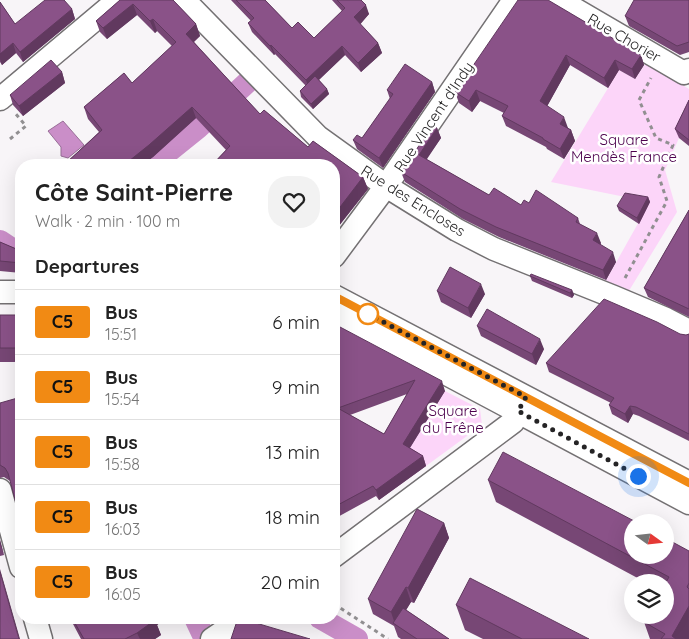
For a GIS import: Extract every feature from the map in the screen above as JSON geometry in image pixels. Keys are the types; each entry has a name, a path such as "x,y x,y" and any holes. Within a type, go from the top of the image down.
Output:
{"street":[{"path":"0,99 118,0"},
{"name":"Rue des Encloses","path":"184,0 318,137 386,186 457,230 494,249 614,297 689,331"},
{"name":"Rue Vincent d'Indy","path":"340,248 386,186 514,0"},
{"name":"Rue Chorier","path":"560,0 684,73 689,70"},
{"path":"0,292 15,292"},
{"path":"340,299 689,503"},
{"path":"340,317 689,482"},
{"path":"340,544 513,422 522,404"},
{"path":"0,490 15,545"},
{"path":"37,624 41,639"},
{"path":"212,639 234,624"}],"path":[{"path":"614,297 667,201 659,177 673,145 656,138 639,100 660,59"},
{"path":"0,99 26,126 10,139"},
{"path":"340,608 388,639"}],"green space":[{"name":"Square Mendès France","path":"646,63 689,89 689,108 682,112 684,117 679,138 665,170 677,212 627,294 604,284 650,202 551,182 619,70 635,79"},
{"name":"Square du Frêne","path":"445,391 480,409 482,425 426,466 406,454"}],"shaded area":[{"path":"63,121 84,145 68,158 61,156 61,147 48,131"}],"building":[{"path":"45,0 64,0 72,9 20,52 13,43 0,54 0,2 15,24"},
{"path":"120,0 173,0 196,24 186,34 260,114 264,110 308,147 313,141 338,159 218,159 230,146 192,107 132,159 70,159 102,130 84,107 124,73 132,83 176,42 153,19 150,21 133,4 103,28 96,21"},
{"path":"236,0 265,0 292,28 298,22 314,38 345,8 337,0 361,0 366,5 354,17 378,43 358,63 342,46 306,80 248,23 254,18"},
{"path":"518,0 548,0 641,55 632,69 615,60 604,78 566,55 540,101 564,117 560,124 571,130 560,149 502,116 508,106 476,90 469,101 455,92"},
{"path":"634,0 689,0 689,42 677,46 625,16"},
{"path":"51,60 62,72 19,106 10,95"},
{"path":"405,64 432,82 379,158 353,140 357,135 362,138 393,94 387,90"},
{"path":"315,76 327,89 311,104 300,91"},
{"path":"689,100 689,140 675,129"},
{"path":"433,125 437,128 419,155 489,195 494,188 521,205 524,200 529,203 536,190 578,218 576,222 597,233 593,240 613,252 603,270 496,227 460,209 401,172"},
{"path":"340,160 363,177 340,207"},
{"path":"625,193 648,197 637,218 617,206"},
{"path":"689,210 689,309 644,288"},
{"path":"0,242 15,248 15,262 0,261"},
{"path":"450,267 481,284 468,308 437,291"},
{"path":"531,274 572,290 570,293 530,276"},
{"path":"604,299 680,334 689,334 689,434 636,407 630,406 625,414 609,405 614,398 546,363"},
{"path":"487,309 540,339 532,354 477,326"},
{"path":"0,315 15,315 15,348 0,348"},
{"path":"340,327 442,381 403,444 423,456 376,490 373,486 340,504 340,409 384,434 415,380 340,407"},
{"path":"15,399 15,499 8,473 0,465 0,403"},
{"path":"503,452 624,516 624,553 488,480"},
{"path":"417,509 444,523 408,588 406,587 391,612 368,599"},
{"path":"674,543 689,551 689,583 687,587 689,589 689,606 672,636 676,639 661,639 665,634 648,624 674,624 674,574 663,574 645,564 674,564"},
{"path":"0,572 19,639 0,639"},
{"path":"470,578 589,639 522,639 456,605"},
{"path":"403,608 449,639 417,639 393,623"},
{"path":"75,624 149,624 125,639 84,639"},
{"path":"236,624 259,624 310,639 231,639"}],"waterway":[{"path":"159,159 198,128 253,77"},
{"path":"0,241 15,251"},
{"path":"198,624 203,635"},
{"path":"331,624 357,639"}],"bus line":[{"name":"C5","path":"340,299 689,483"}],"route":[{"path":"368,314 526,397 518,411 638,476"}]}
